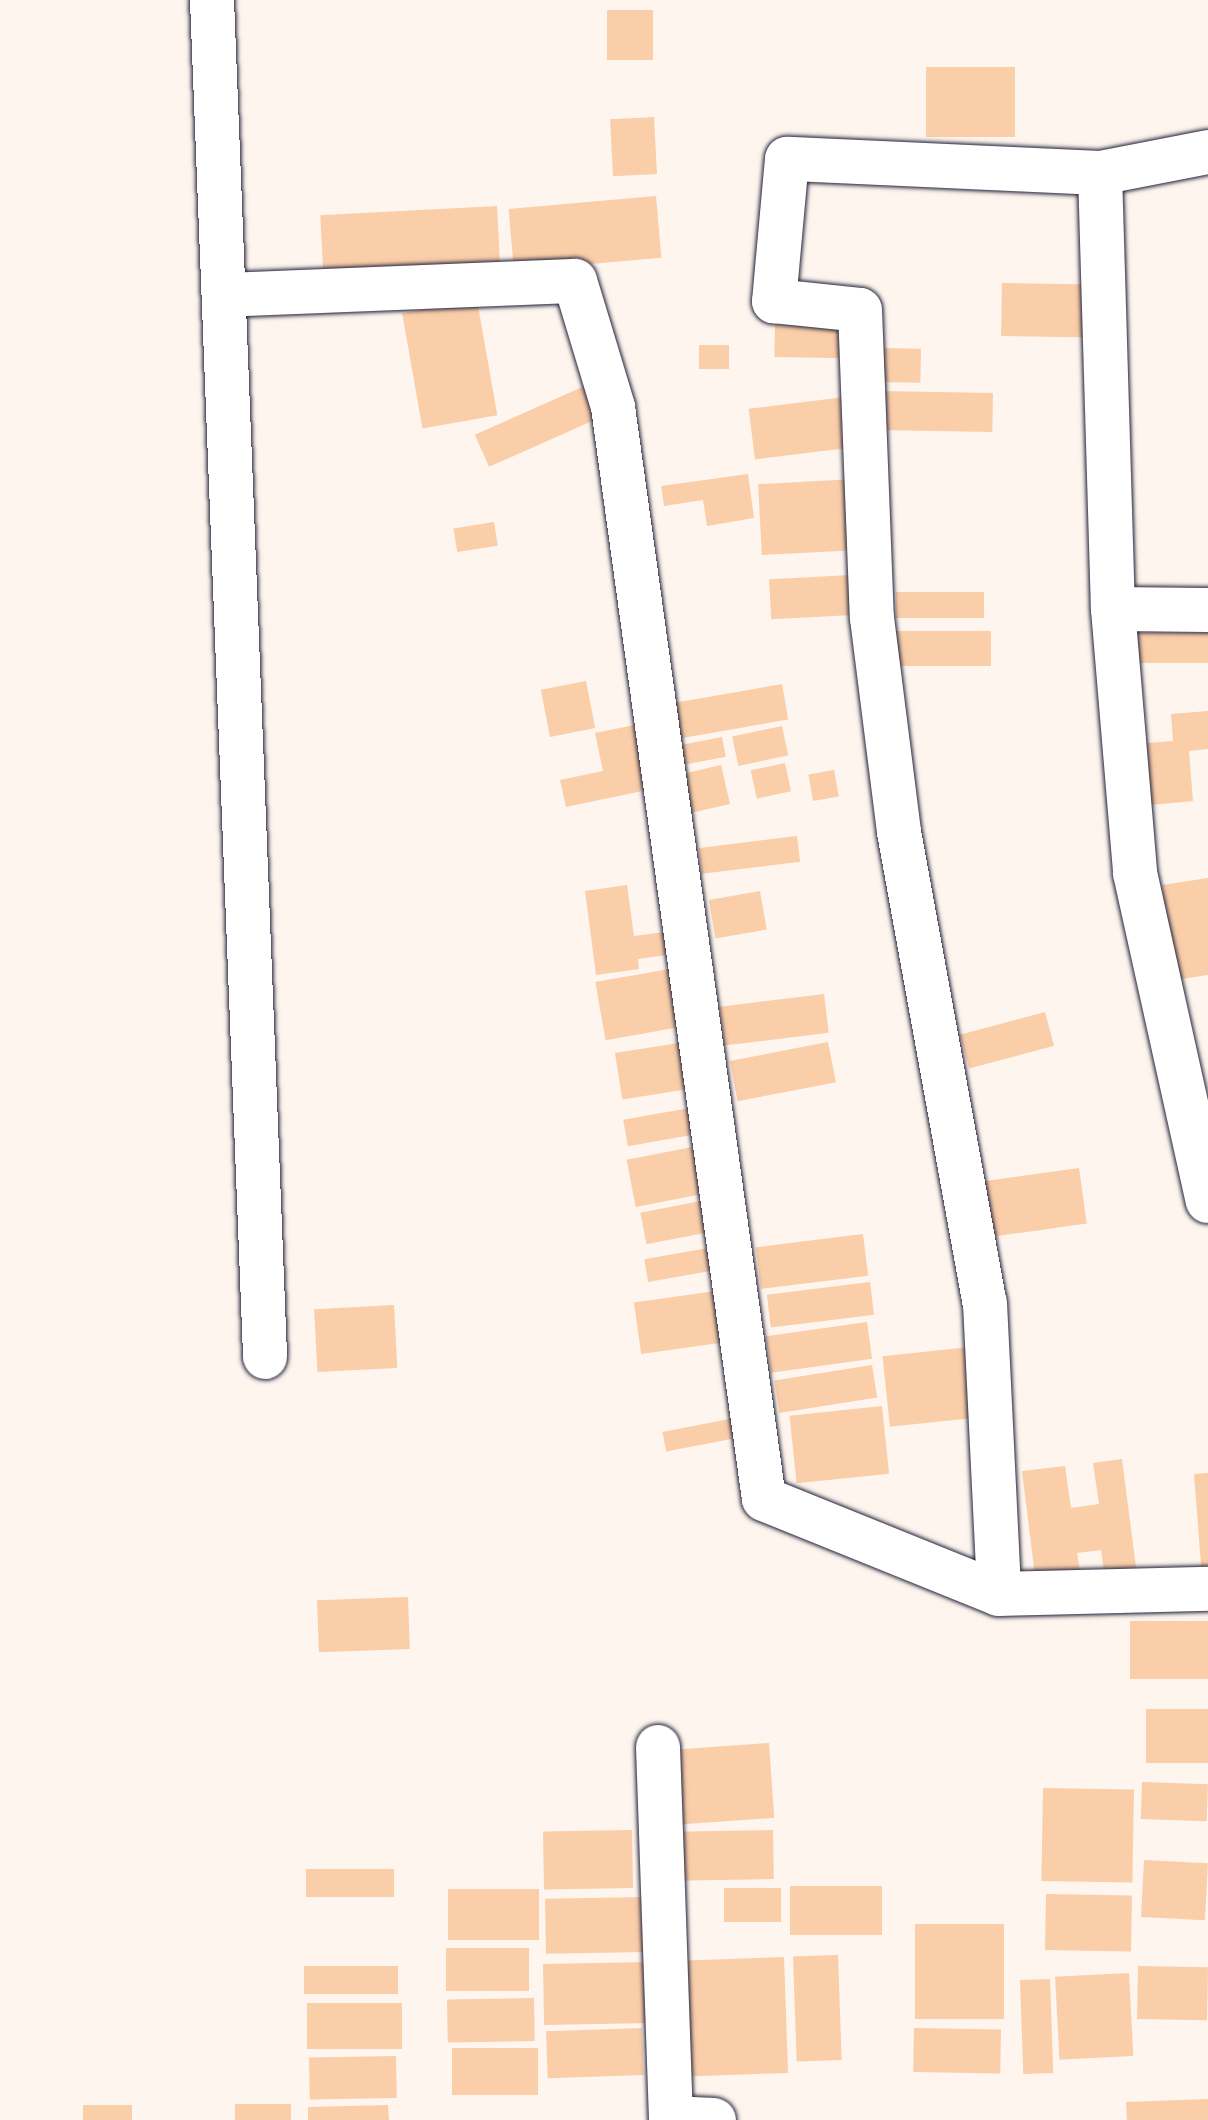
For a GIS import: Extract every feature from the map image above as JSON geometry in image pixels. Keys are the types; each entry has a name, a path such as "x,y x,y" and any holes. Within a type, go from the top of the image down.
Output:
{"street":[{"path":"212,0 265,1357"},
{"path":"999,1594 985,1303 899,832 872,618 860,310 774,301 787,159 1100,173 1208,152"},
{"path":"1100,173 1113,609 1135,873 1208,1201"},
{"path":"224,295 575,281 613,407 764,1499 999,1594 1208,1589"},
{"path":"1113,609 1208,610"},
{"path":"658,1747 671,2118 714,2120"}],"building":[{"path":"607,10 653,10 653,60 607,60"},
{"path":"926,67 1015,67 1015,137 926,137"},
{"path":"654,117 657,174 613,176 610,119"},
{"path":"656,196 661,258 514,271 509,209"},
{"path":"497,206 500,262 323,271 320,215"},
{"path":"1002,283 1095,285 1094,338 1001,336"},
{"path":"477,300 497,415 422,428 402,313"},
{"path":"775,325 849,326 848,358 774,357"},
{"path":"699,345 729,345 729,369 699,369"},
{"path":"881,348 921,349 920,383 880,382"},
{"path":"589,384 603,416 489,467 475,435"},
{"path":"879,391 993,393 992,432 878,430"},
{"path":"845,397 851,448 755,459 749,409"},
{"path":"748,474 754,518 707,526 703,500 664,506 661,486"},
{"path":"856,479 860,550 762,555 758,484"},
{"path":"494,522 498,546 457,552 454,528"},
{"path":"851,575 853,615 771,619 769,579"},
{"path":"896,592 984,592 984,618 896,618"},
{"path":"896,631 991,631 991,666 896,666"},
{"path":"1131,633 1208,633 1208,663 1131,663"},
{"path":"586,681 595,728 550,737 541,690"},
{"path":"782,684 788,719 677,739 671,704"},
{"path":"1208,711 1208,749 1189,751 1193,801 1139,806 1134,744 1173,741 1171,714"},
{"path":"634,725 647,790 566,807 560,780 603,771 595,733"},
{"path":"782,726 788,755 738,766 732,737"},
{"path":"722,737 726,757 681,765 677,746"},
{"path":"785,763 791,791 757,799 751,770"},
{"path":"721,765 730,804 687,814 678,775"},
{"path":"834,770 839,797 813,801 808,775"},
{"path":"797,836 800,862 702,874 699,848"},
{"path":"1208,878 1208,975 1175,980 1162,885"},
{"path":"627,885 634,936 664,932 667,955 638,959 639,969 596,975 585,891"},
{"path":"760,891 767,929 716,938 709,900"},
{"path":"681,967 691,1025 606,1040 595,982"},
{"path":"824,994 829,1033 725,1046 720,1007"},
{"path":"1045,1012 1054,1046 969,1069 960,1035"},
{"path":"691,1041 698,1087 622,1099 615,1053"},
{"path":"828,1042 836,1082 738,1101 730,1061"},
{"path":"701,1106 706,1133 628,1146 623,1120"},
{"path":"713,1143 722,1190 636,1207 627,1160"},
{"path":"1079,1168 1087,1223 992,1237 984,1181"},
{"path":"711,1199 717,1230 646,1244 640,1213"},
{"path":"863,1234 868,1276 761,1289 756,1247"},
{"path":"725,1245 729,1268 648,1282 644,1259"},
{"path":"870,1282 874,1315 771,1327 767,1295"},
{"path":"730,1289 737,1340 641,1354 634,1302"},
{"path":"394,1305 397,1368 317,1372 314,1309"},
{"path":"867,1322 872,1359 771,1373 766,1336"},
{"path":"970,1347 977,1418 890,1427 882,1356"},
{"path":"872,1365 877,1398 779,1413 774,1380"},
{"path":"882,1406 889,1474 797,1483 790,1416"},
{"path":"739,1417 743,1437 666,1452 662,1432"},
{"path":"1122,1459 1137,1575 1105,1578 1101,1550 1077,1553 1080,1570 1035,1576 1022,1471 1065,1466 1071,1508 1099,1504 1093,1463"},
{"path":"1208,1473 1208,1578 1202,1578 1194,1474"},
{"path":"408,1597 410,1649 319,1652 317,1600"},
{"path":"1130,1621 1208,1621 1208,1679 1130,1679"},
{"path":"1146,1709 1208,1709 1208,1763 1146,1763"},
{"path":"769,1743 774,1818 679,1824 674,1750"},
{"path":"1142,1782 1208,1784 1207,1821 1141,1819"},
{"path":"1043,1788 1134,1790 1132,1883 1041,1881"},
{"path":"632,1830 633,1888 544,1890 543,1832"},
{"path":"773,1830 774,1879 672,1881 671,1832"},
{"path":"1144,1860 1208,1863 1205,1920 1141,1917"},
{"path":"306,1869 394,1869 394,1897 306,1897"},
{"path":"790,1886 882,1886 882,1935 790,1935"},
{"path":"724,1888 781,1888 781,1922 724,1922"},
{"path":"448,1889 539,1889 539,1940 448,1940"},
{"path":"1046,1894 1132,1896 1131,1951 1045,1950"},
{"path":"646,1897 647,1952 546,1954 545,1899"},
{"path":"915,1924 1004,1924 1004,2019 915,2019"},
{"path":"446,1948 529,1948 529,1991 446,1991"},
{"path":"838,1955 842,2060 797,2062 793,1957"},
{"path":"784,1957 788,2073 691,2076 687,1960"},
{"path":"652,1962 653,2023 544,2025 543,1964"},
{"path":"304,1966 398,1966 398,1994 304,1994"},
{"path":"1138,1966 1208,1967 1207,2020 1137,2019"},
{"path":"1129,1973 1133,2056 1059,2060 1055,1977"},
{"path":"1050,1979 1053,2073 1023,2074 1020,1980"},
{"path":"534,1998 535,2041 448,2043 447,2000"},
{"path":"307,2003 402,2003 402,2049 307,2049"},
{"path":"642,2028 644,2075 548,2078 546,2031"},
{"path":"914,2028 1001,2030 1000,2074 913,2072"},
{"path":"452,2048 538,2048 538,2095 452,2095"},
{"path":"396,2056 397,2098 310,2100 309,2058"},
{"path":"1208,2099 1208,2120 1127,2120 1126,2102"},
{"path":"235,2104 291,2104 291,2120 235,2120"},
{"path":"83,2105 132,2105 132,2120 83,2120"},
{"path":"388,2105 389,2120 308,2120 308,2107"}]}
